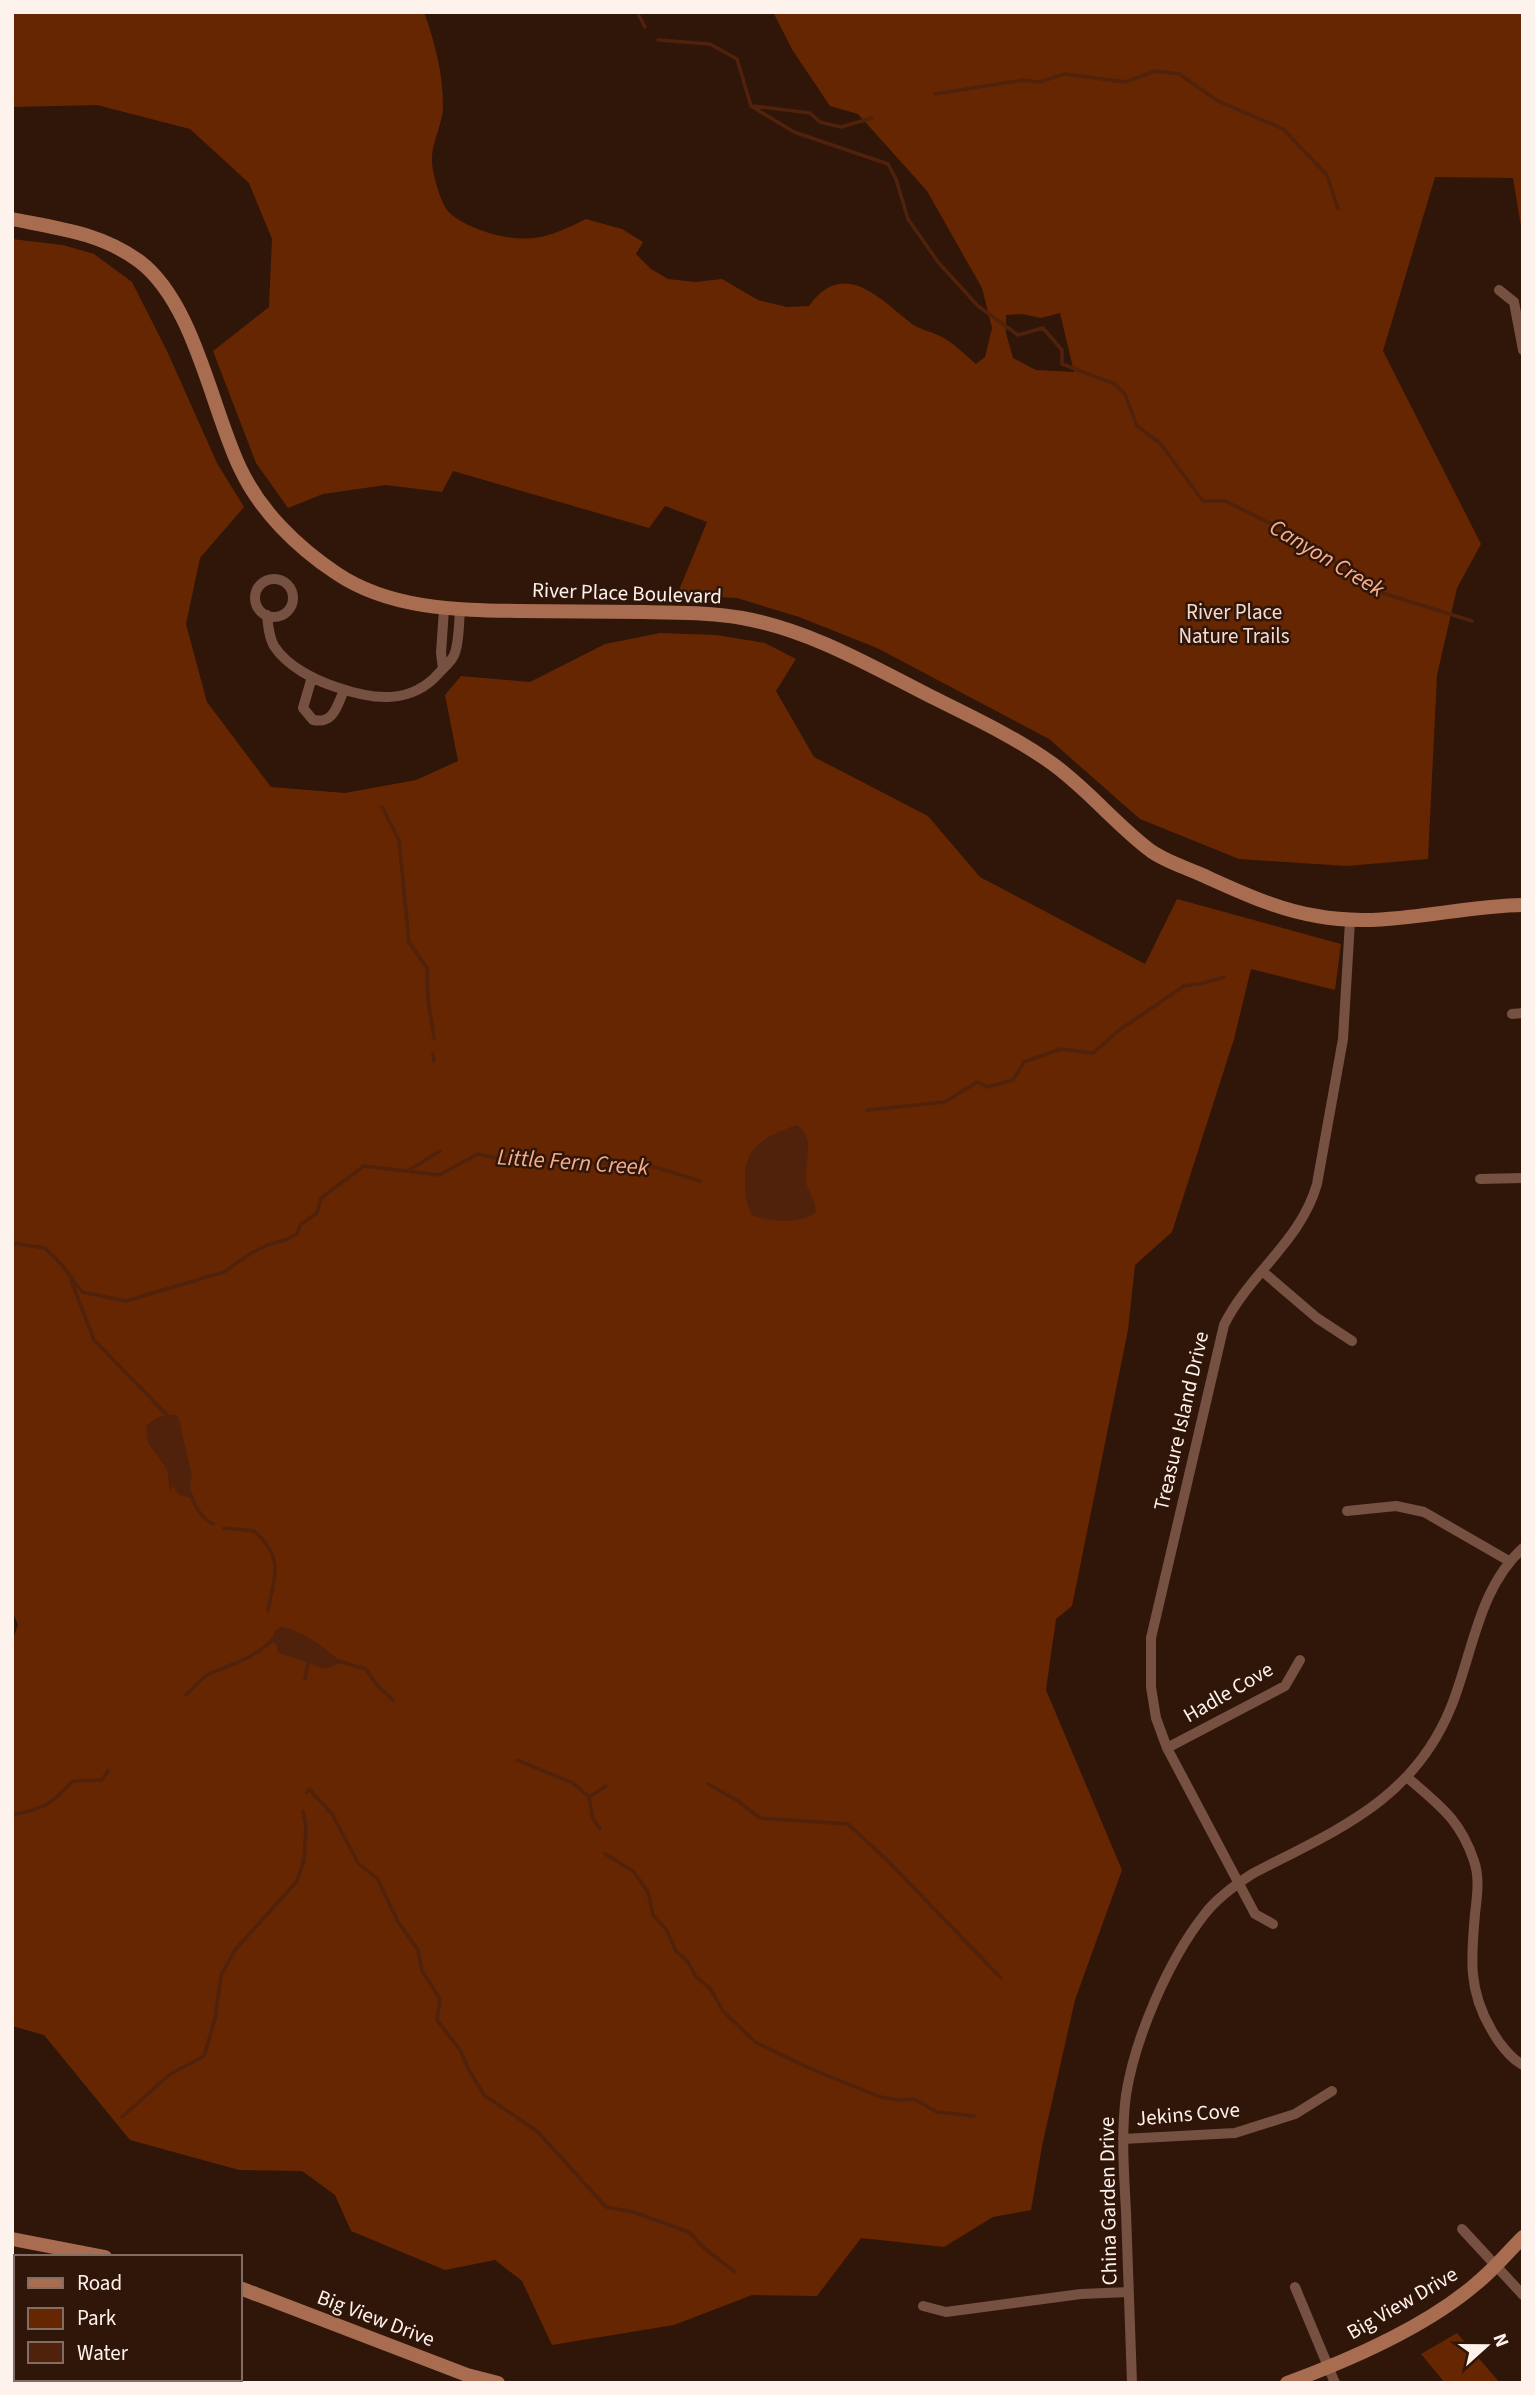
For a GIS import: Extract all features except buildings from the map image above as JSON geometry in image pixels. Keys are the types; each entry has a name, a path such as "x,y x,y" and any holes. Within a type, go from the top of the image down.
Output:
{"street":[{"name":"River Place Boulevard","path":"12,219 83,233 118,247 142,263 158,279 174,302 188,331 241,471 262,503 287,534 340,576 384,596 460,610 688,613 741,618 809,637 855,657 1016,740 1054,764 1154,853 1268,904 1316,916 1350,920 1497,905 1523,905"},
{"path":"1499,290 1514,302 1523,350"},
{"path":"443,669 441,653 444,609"},
{"path":"267,615 274,645 284,657 312,677 344,690 379,698 420,690 432,681 454,656 460,610"},
{"path":"312,677 303,708 313,720 328,719 334,713 344,690"},
{"name":"Treasure Island Drive","path":"1273,1924 1255,1914 1167,1748 1156,1718 1151,1687 1150,1637 1224,1325 1232,1308 1296,1230 1317,1184 1343,1039 1350,920"},
{"path":"1480,1179 1523,1178"},
{"path":"1262,1271 1317,1318 1352,1341"},
{"path":"1347,1511 1396,1506 1424,1512 1509,1560"},
{"name":"China Garden Drive","path":"1132,2383 1123,2139 1126,2094 1135,2055 1156,2000 1180,1950 1205,1913 1238,1883 1356,1820 1408,1778 1430,1747 1451,1707 1483,1608 1509,1560 1523,1548"},
{"name":"Hadle Cove","path":"1167,1748 1285,1686 1300,1660"},
{"path":"1408,1778 1451,1815 1475,1863 1478,1886 1471,1957 1472,1982 1479,2009 1496,2038 1523,2066"},
{"name":"Jekins Cove","path":"1123,2139 1235,2133 1295,2114 1332,2091"},
{"path":"1462,2229 1523,2295"},
{"name":"Big View Drive","path":"1287,2383 1397,2334 1447,2305 1495,2266 1523,2237"},
{"path":"12,2239 95,2255"},
{"path":"1295,2287 1335,2383"},
{"name":"Big View Drive","path":"242,2289 467,2375 498,2383"},
{"path":"923,2306 946,2312 1081,2294 1129,2292"}],"green space":[{"name":"River Place Nature Trails","path":"12,12 424,12 438,58 443,94 443,113 432,152 433,170 444,205 461,221 489,233 528,238 549,235 586,219 622,229 643,242 636,254 651,269 668,279 695,282 722,279 758,300 787,307 809,306 822,292 836,285 849,284 875,295 916,326 955,346 976,364 985,357 992,328 982,288 927,191 858,114 830,106 793,51 773,12 1523,12 1523,239 1513,178 1435,177 1383,351 1481,544 1457,588 1437,675 1428,859 1347,866 1239,859 1140,819 1049,739 877,648 799,617 737,598 677,595 707,522 665,506 649,528 453,471 442,492 386,485 323,494 288,508 256,463 213,351 269,307 272,239 249,183 190,129 97,105 12,107","holes":["1060,313 1074,372 1036,370 1013,358 1006,333 1006,315 1022,314 1041,318"]},
{"path":"12,239 63,245 94,254 132,282 167,351 217,463 244,507 200,558 186,624 207,702 271,787 345,793 416,780 458,761 445,695 461,676 530,682 605,644 660,633 716,635 765,643 796,659 776,691 814,757 928,816 980,877 1145,964 1177,899 1341,944 1335,990 1251,969 1234,1039 1172,1232 1135,1265 1128,1330 1072,1606 1056,1619 1046,1690 1122,1870 1075,2000 1042,2146 1031,2210 993,2217 944,2247 861,2238 817,2296 752,2295 674,2325 552,2345 522,2281 495,2260 445,2270 351,2231 335,2195 302,2171 239,2170 130,2140 44,2035 12,2026 12,1641 18,1625 12,1610"},
{"path":"1457,2333 1500,2383 1445,2383 1421,2354"}],"water":[{"path":"796,1125 806,1136 808,1143 806,1181 816,1212 803,1219 785,1221 752,1215 745,1192 748,1160 758,1145 766,1139"},
{"path":"178,1416 192,1475 189,1489 192,1498 179,1495 172,1485 170,1493 167,1469 148,1443 146,1426 158,1417"},
{"path":"281,1627 313,1640 341,1663 325,1669 277,1652 277,1645 272,1642 275,1630"}],"waterway":[{"name":"Canyon Creek","path":"637,12 645,27"},
{"name":"Canyon Creek","path":"658,40 710,44 737,59 751,106 794,132 888,164 896,179 908,219 938,262 978,306 1018,335 1043,328 1062,350 1062,364 1115,384 1125,394 1137,426 1160,443 1203,501 1225,501 1306,541 1376,591 1472,621"},
{"path":"935,94 1023,80 1039,82 1065,74 1125,82 1156,71 1179,74 1218,101 1283,129 1327,175 1338,209"},
{"path":"754,106 810,113 820,122 841,127 872,118"},
{"path":"382,807 399,840 409,942 427,968 428,1000 434,1038"},
{"name":"Little Fern Creek","path":"867,1110 945,1102 977,1082 988,1087 1013,1080 1024,1062 1061,1049 1093,1053 1118,1031 1184,986 1224,977"},
{"path":"433,1054 434,1061"},
{"path":"409,1170 440,1151"},
{"name":"Little Fern Creek","path":"12,1243 45,1248 82,1292 126,1301 224,1272 267,1245 297,1234 300,1225 317,1213 321,1198 364,1166 439,1175 478,1154 519,1163 645,1164 700,1181"},
{"path":"71,1280 94,1340 170,1418"},
{"path":"188,1487 200,1513 213,1524"},
{"path":"224,1528 254,1531 270,1550 275,1568 268,1611"},
{"path":"186,1695 208,1675 252,1655 273,1639"},
{"path":"305,1679 309,1657"},
{"path":"338,1661 366,1669 377,1685 393,1700"},
{"path":"517,1760 573,1783 589,1797 593,1819 600,1829"},
{"path":"12,1815 46,1805 73,1781 102,1780 108,1771"},
{"path":"708,1784 738,1801 760,1818 848,1824 888,1861 1001,1978"},
{"path":"589,1797 606,1786"},
{"path":"307,1792 309,1789 332,1814 358,1863 377,1878 398,1922 418,1950 422,1971 440,1999 437,2020 460,2050 484,2095 538,2132 606,2207 633,2212 689,2232 705,2249 735,2272"},
{"path":"122,2117 169,2075 204,2056 215,2019 221,1975 235,1950 297,1881 304,1860 306,1826 303,1811"},
{"path":"605,1854 633,1871 648,1892 653,1915 666,1929 676,1951 688,1962 696,1977 710,1988 723,2011 755,2042 880,2097 914,2099 937,2112 974,2116"}]}
